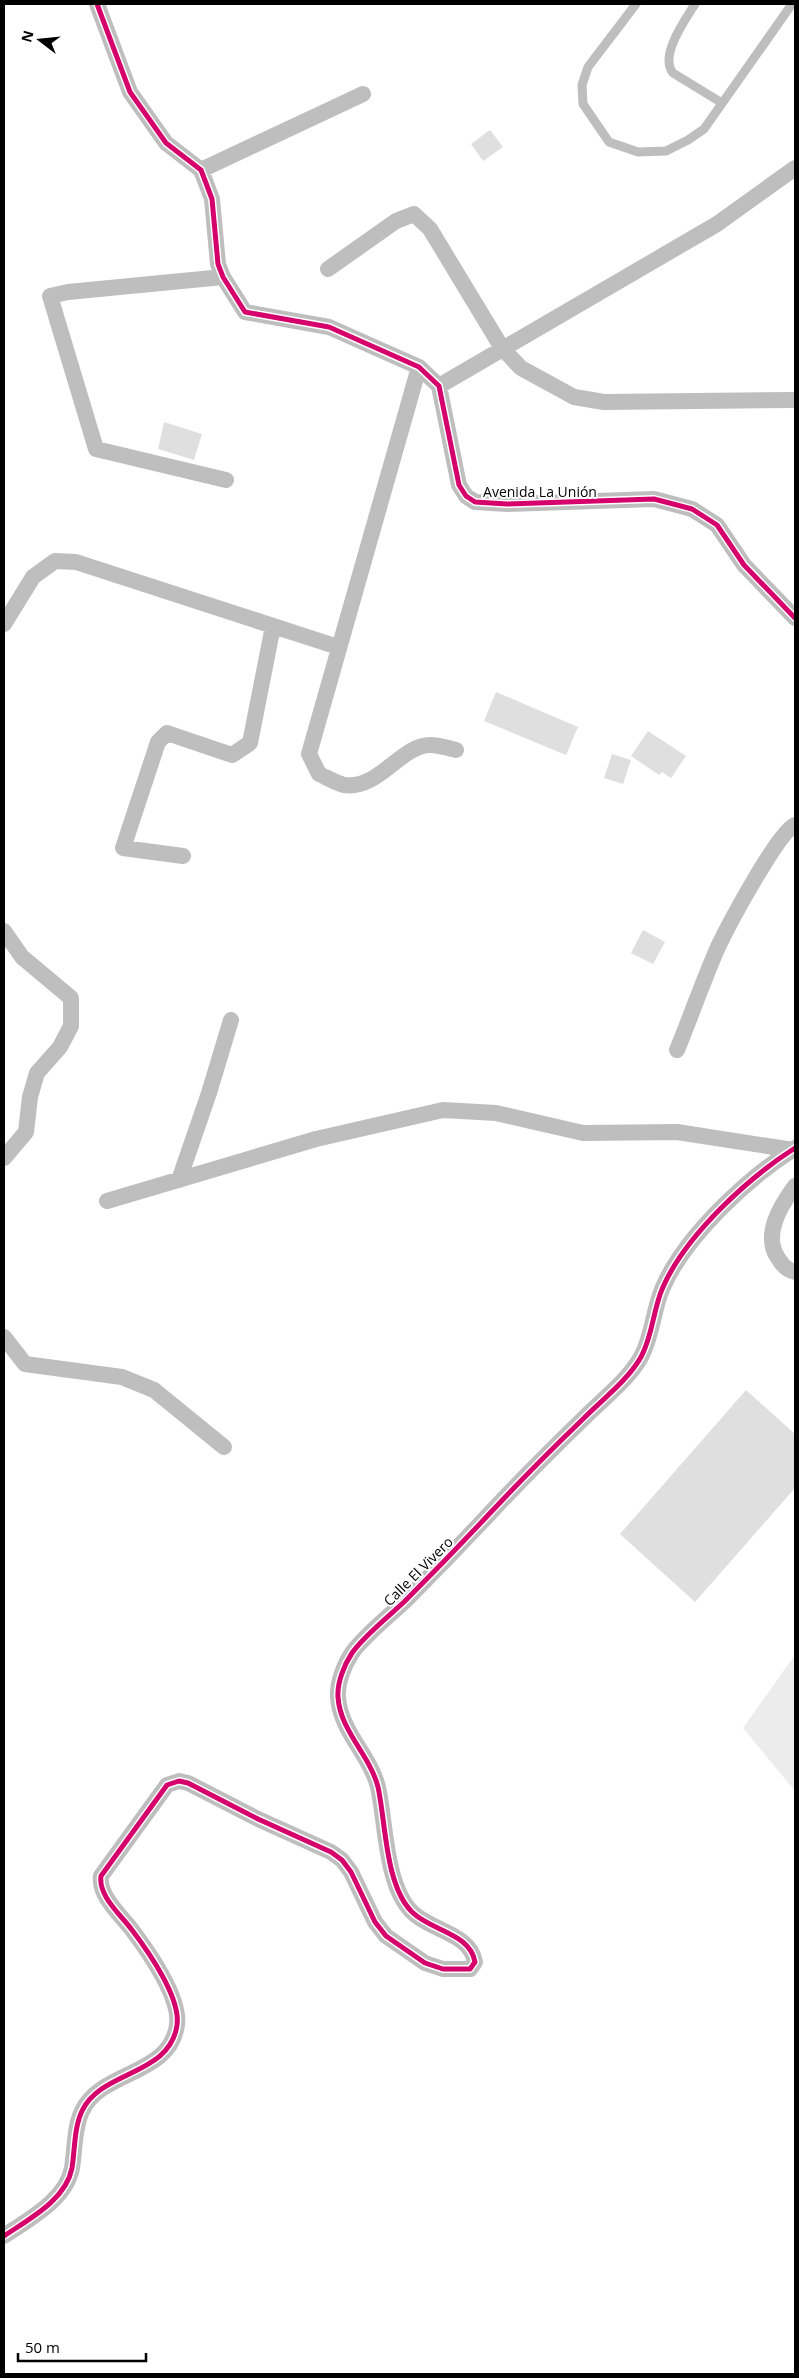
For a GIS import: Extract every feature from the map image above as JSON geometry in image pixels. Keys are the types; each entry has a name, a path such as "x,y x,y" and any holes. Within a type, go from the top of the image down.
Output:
{"street":[{"path":"97,4 130,92 166,143 202,170 212,198 218,264 223,278 245,312 329,327 419,367 440,386 502,348 598,295 717,224 795,168"},
{"path":"202,170 363,94"},
{"path":"328,269 396,221 414,214 430,229 502,348 521,368 574,396 604,402 795,400"},
{"path":"223,278 68,292 50,296 96,449 226,480"},
{"path":"419,367 309,754 319,774 344,785 364,782 383,772 412,750 428,745 456,750"},
{"name":"Avenida La Unión","path":"440,386 459,485 466,496 475,502 517,503 654,499 692,509 717,525 744,565 795,618"},
{"path":"4,624 33,577 55,561 76,562 338,647"},
{"path":"183,856 123,848 158,742 167,733 232,755 250,743 274,626"},
{"path":"677,1050 719,946 771,852 790,827 795,825"},
{"path":"4,931 22,957 71,998 71,1026 60,1047 37,1073 30,1097 26,1132 4,1158"},
{"path":"179,1180 209,1093 231,1020"},
{"path":"106,1201 316,1139 443,1110 496,1113 583,1133 677,1132 794,1149"},
{"name":"Calle El Vivero","path":"4,2236 21,2225 62,2191 72,2170 82,2111 91,2098 102,2088 144,2068 166,2051 177,2025 174,2003 165,1982 133,1932 105,1895 100,1882 101,1876 160,1792 173,1782 179,1781 200,1788 258,1819 331,1852 342,1860 351,1872 375,1922 386,1936 425,1963 443,1969 470,1969 475,1962 474,1952 464,1943 426,1923 411,1912 398,1889 390,1864 374,1776 340,1714 338,1694 341,1676 352,1652 433,1574 526,1474 623,1380 641,1357 652,1330 661,1290 676,1261 702,1231 755,1177 794,1149"},
{"path":"795,1186 784,1200 772,1228 773,1251 785,1269 795,1272"},
{"path":"4,1337 25,1364 122,1377 154,1390 224,1447"}],"lane":[{"path":"636,4 588,67 582,85 583,104 609,142 638,152 666,151 688,140 704,129 792,4"},
{"path":"695,4 672,44 668,60 669,68 673,73 722,103"}],"shaded area":[{"path":"795,1655 795,1791 743,1728"}],"building":[{"path":"490,130 503,147 483,161 471,144"},
{"path":"164,422 202,434 194,460 158,449"},
{"path":"496,692 578,727 566,755 484,721"},
{"path":"648,731 686,756 671,778 662,772 659,775 631,756"},
{"path":"612,754 631,760 623,784 604,778"},
{"path":"643,930 665,942 653,964 631,953"},
{"path":"746,1390 795,1434 795,1488 695,1602 620,1534"}],"cycle path":[{"path":"97,4 130,92 166,143 201,170 212,199 218,264 223,277 245,312 329,327 419,367 439,386 459,485 466,496 475,502 507,504 654,499 692,509 717,525 744,565 795,618"},
{"path":"4,2236 45,2208 62,2190 72,2168 79,2118 91,2098 104,2087 149,2064 162,2054 172,2042 177,2025 177,2014 169,1989 146,1950 107,1898 101,1883 101,1876 167,1785 179,1781 188,1783 258,1819 331,1852 342,1860 351,1872 375,1922 386,1936 425,1963 443,1969 470,1969 475,1962 472,1952 466,1945 458,1938 429,1924 412,1912 396,1886 391,1870 378,1787 369,1764 349,1732 340,1709 338,1692 346,1663 363,1640 404,1602 538,1464 629,1374 645,1349 657,1304 673,1267 702,1228 720,1209 758,1175 795,1148"}]}
